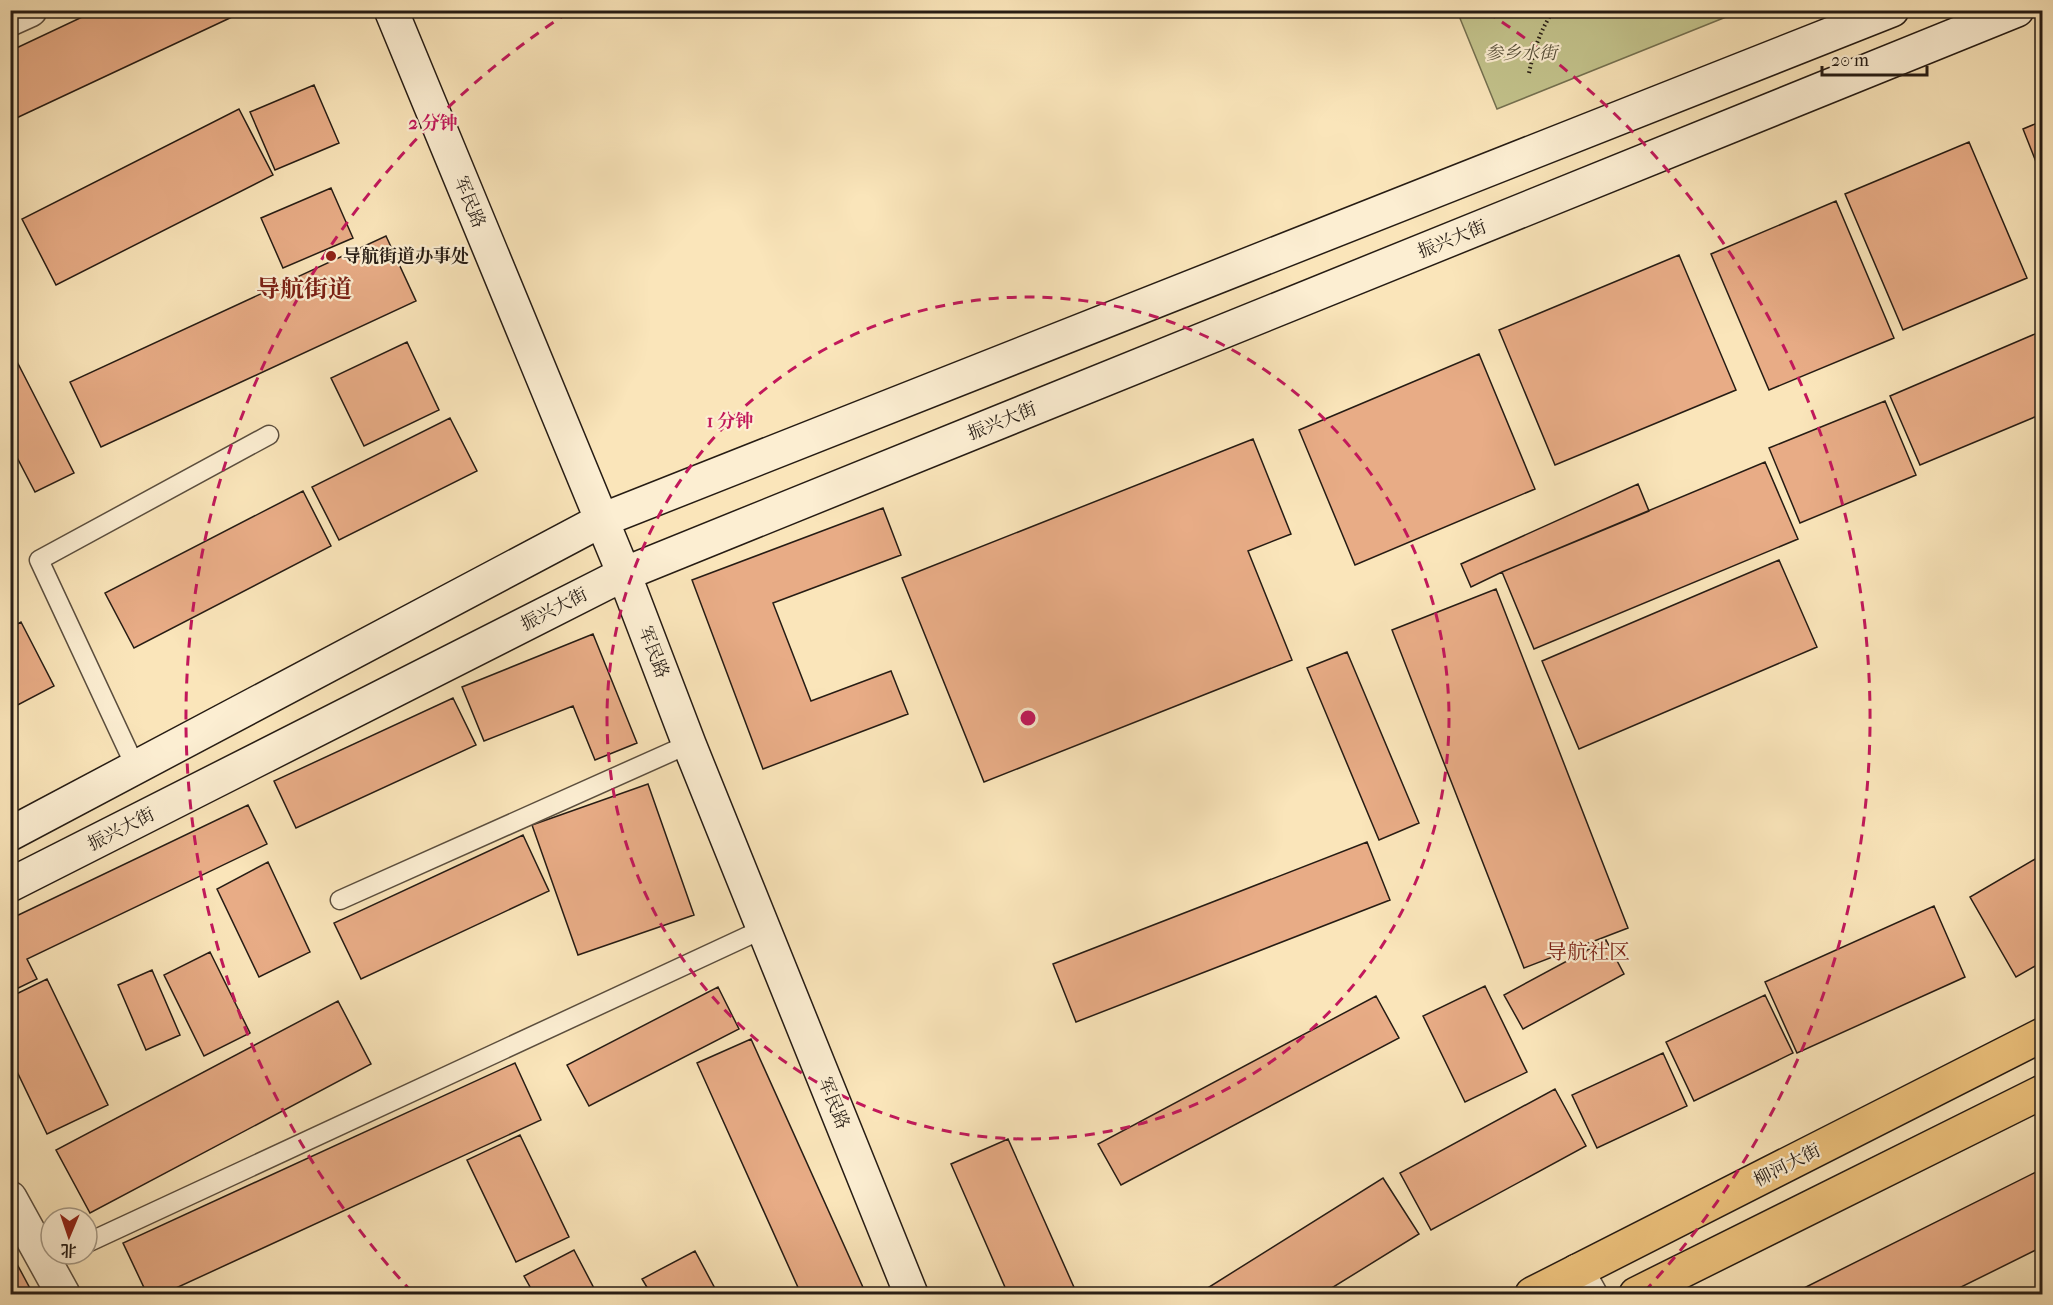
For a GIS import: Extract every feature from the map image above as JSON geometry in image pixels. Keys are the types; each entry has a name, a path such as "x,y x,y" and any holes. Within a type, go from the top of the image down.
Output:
{"main road":[{"name":"柳河大街","path":"1532,1294 1584,1283 2043,1035"},
{"path":"1636,1294 2043,1092"}],"street":[{"path":"10,19 30,10"},
{"name":"军民路","path":"391,10 624,574 689,744 911,1294"},
{"path":"10,834 602,520 1892,10"},
{"name":"振兴大街","path":"10,885 624,574 2017,10"},
{"path":"10,1198 39,1237"},
{"path":"57,1266 63,1294"}],"lane":[{"path":"136,768 39,560 269,435"},
{"path":"339,900 689,744"},
{"path":"99,1237 763,929"}],"path":[{"path":"1529,73 1535,47 1554,10"}],"green space":[{"name":"参乡水街","path":"1457,11 1741,11 1497,109"}],"building":[{"path":"97,10 247,10 10,121 10,51"},
{"path":"314,85 339,143 275,170 250,112"},
{"path":"239,109 273,175 56,285 22,219"},
{"path":"2042,121 2042,177 2023,129"},
{"path":"1969,142 2027,278 1903,330 1845,194"},
{"path":"331,188 353,238 283,268 261,218"},
{"path":"1836,201 1894,338 1769,390 1711,254"},
{"path":"386,236 416,301 101,447 70,382"},
{"path":"1679,255 1736,390 1555,465 1499,330"},
{"path":"2042,331 2042,414 1920,465 1890,396"},
{"path":"407,342 439,410 364,446 331,378"},
{"path":"10,348 74,473 35,492 10,444"},
{"path":"1479,354 1535,489 1355,565 1299,430"},
{"path":"1885,401 1916,475 1800,523 1769,448"},
{"path":"450,418 477,471 339,540 312,487"},
{"path":"1253,439 1291,534 1248,551 1292,660 984,782 902,578"},
{"path":"1765,462 1798,539 1534,649 1502,572"},
{"path":"1638,484 1649,511 1471,587 1461,564"},
{"path":"303,491 331,546 134,648 105,593"},
{"path":"883,508 901,555 773,603 811,701 891,671 908,714 763,769 692,580"},
{"path":"1779,560 1817,647 1579,749 1542,661"},
{"path":"1496,589 1628,928 1524,968 1392,630"},
{"path":"21,622 54,686 10,709 10,628"},
{"path":"593,634 637,743 595,760 573,706 484,741 462,687"},
{"path":"1347,652 1419,823 1379,840 1307,668"},
{"path":"453,698 476,745 296,828 274,781"},
{"path":"648,784 694,915 578,955 532,825"},
{"path":"248,805 267,844 27,959 37,979 10,992 10,919"},
{"path":"523,835 549,891 361,979 334,923"},
{"path":"1367,842 1390,900 1076,1022 1053,964"},
{"path":"2042,855 2042,962 2016,977 1970,897"},
{"path":"268,862 310,952 259,977 217,889"},
{"path":"1934,906 1965,977 1797,1053 1765,982"},
{"path":"1606,940 1624,974 1523,1029 1504,995"},
{"path":"210,952 250,1033 204,1056 164,975"},
{"path":"152,970 180,1035 146,1050 118,985"},
{"path":"47,979 108,1105 47,1134 10,1057 10,997"},
{"path":"1485,986 1527,1072 1465,1102 1423,1016"},
{"path":"718,987 739,1029 589,1106 567,1065"},
{"path":"1765,995 1793,1053 1694,1101 1666,1042"},
{"path":"1376,996 1399,1038 1121,1185 1098,1144"},
{"path":"338,1001 371,1064 99,1208 99,1206 86,1206 56,1150"},
{"path":"751,1039 866,1294 801,1294 697,1063"},
{"path":"1663,1053 1687,1106 1597,1148 1572,1095"},
{"path":"515,1063 541,1120 163,1294 147,1294 123,1243"},
{"path":"1555,1089 1586,1146 1431,1230 1400,1173"},
{"path":"520,1135 569,1237 516,1262 467,1160"},
{"path":"1008,1139 1077,1294 1008,1294 951,1164"},
{"path":"2042,1169 2042,1247 1947,1294 1792,1294"},
{"path":"1383,1178 1419,1234 1322,1294 1198,1294"},
{"path":"574,1250 597,1294 534,1294 524,1276"},
{"path":"695,1251 718,1294 651,1294 642,1279"},
{"path":"17,1264 33,1294 10,1294 10,1267"}],"place":[{"name":"导航街道办事处","path":"331,256"}],"district":[{"name":"导航街道","path":"304,289"},
{"name":"导航社区","path":"1588,952"}]}
